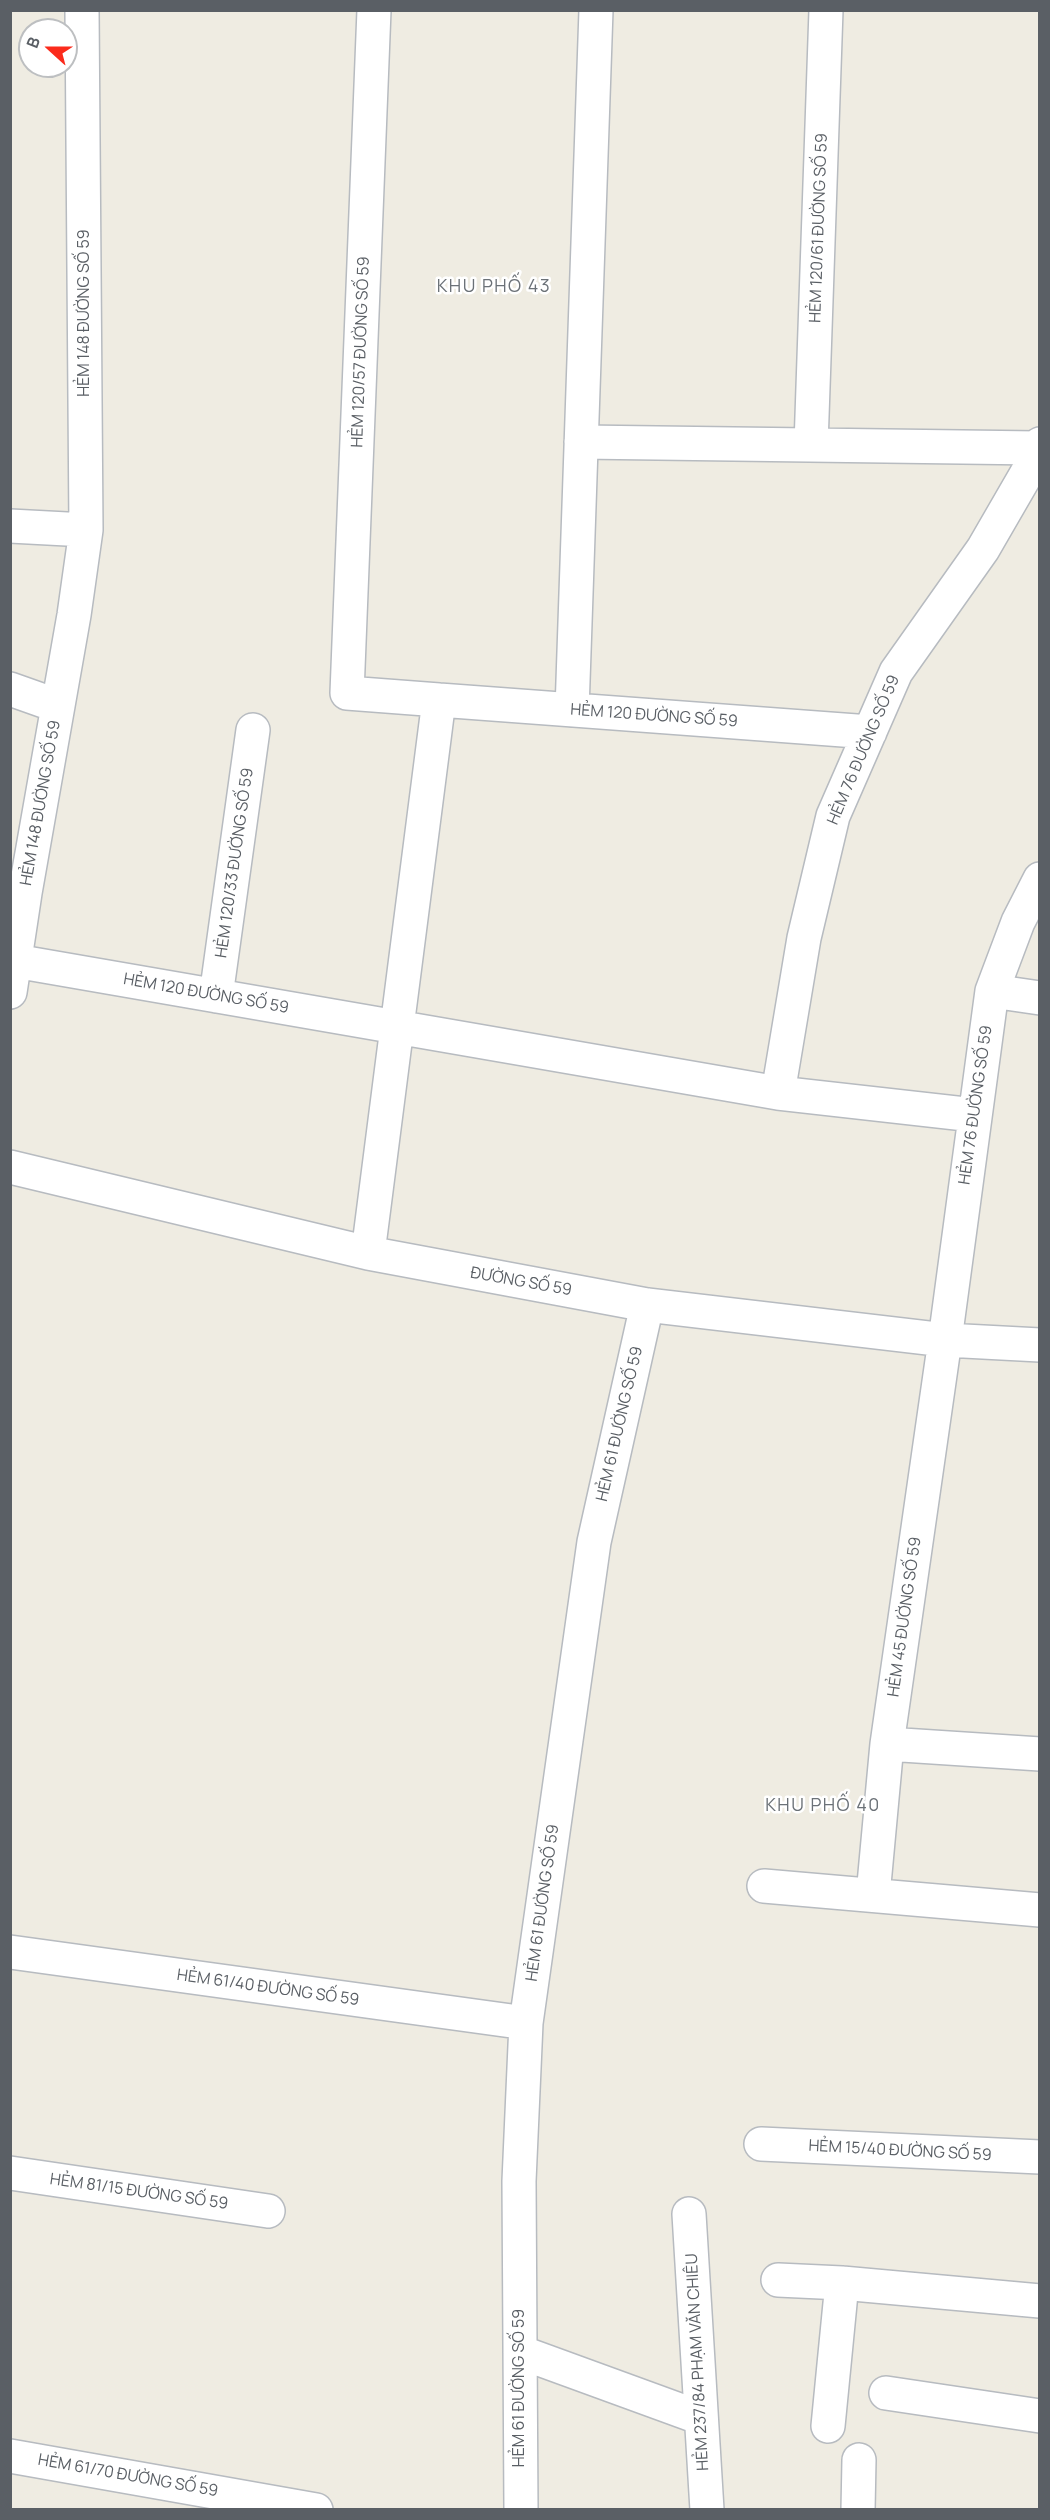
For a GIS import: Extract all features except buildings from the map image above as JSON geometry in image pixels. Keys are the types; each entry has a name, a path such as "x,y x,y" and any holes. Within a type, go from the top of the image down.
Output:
{"street":[{"name":"HẺM 148 ĐƯỜNG SỐ 59","path":"13,977 18,891 58,706 86,530 82,10"},
{"name":"HẺM 120/57 ĐƯỜNG SỐ 59","path":"347,693 374,10"},
{"path":"572,710 596,10"},
{"name":"HẺM 120/61 ĐƯỜNG SỐ 59","path":"811,445 826,10"},
{"path":"581,442 1039,446"},
{"name":"HẺM 76 ĐƯỜNG SỐ 59","path":"778,1093 804,938 833,816 896,672 983,549 1031,466 1039,446"},
{"path":"10,526 86,530"},
{"path":"10,689 58,706"},
{"name":"HẺM 120 ĐƯỜNG SỐ 59","path":"347,693 870,732"},
{"path":"368,1253 440,700"},
{"name":"HẺM 120/33 ĐƯỜNG SỐ 59","path":"216,996 253,730"},
{"name":"HẺM 76 ĐƯỜNG SỐ 59","path":"945,1340 992,992 1018,922 1040,879"},
{"name":"HẺM 120 ĐƯỜNG SỐ 59","path":"13,977 216,996 397,1027"},
{"path":"992,992 1040,998"},
{"name":"HẺM 76 ĐƯỜNG SỐ 59","path":"397,1027 778,1093 974,1115"},
{"name":"ĐƯỜNG SỐ 59","path":"10,1167 368,1253 647,1305 945,1340 1040,1345"},
{"name":"HẺM 61 ĐƯỜNG SỐ 59","path":"521,2510 519,2181 526,2023 594,1542 647,1305"},
{"name":"HẺM 45 ĐƯỜNG SỐ 59","path":"873,1895 887,1744 945,1340"},
{"path":"887,1744 1040,1754"},
{"path":"764,1886 1040,1910"},
{"name":"HẺM 61/40 ĐƯỜNG SỐ 59","path":"10,1952 526,2023"},
{"name":"HẺM 15/40 ĐƯỜNG SỐ 59","path":"760,2144 1040,2157"},
{"name":"HẺM 81/15 ĐƯỜNG SỐ 59","path":"10,2174 268,2211"},
{"name":"HẺM 237/84 PHẠM VĂN CHIÊU","path":"689,2214 707,2510"},
{"path":"778,2280 842,2283 1040,2301"},
{"path":"828,2426 842,2283"},
{"path":"520,2352 701,2418"},
{"path":"886,2393 1040,2416"},
{"name":"HẺM 61/70 ĐƯỜNG SỐ 59","path":"10,2456 316,2510"},
{"path":"858,2510 860,2460"}],"district":[{"name":"KHU PHỐ 43","path":"494,287"},
{"name":"KHU PHỐ 40","path":"823,1806"}]}
